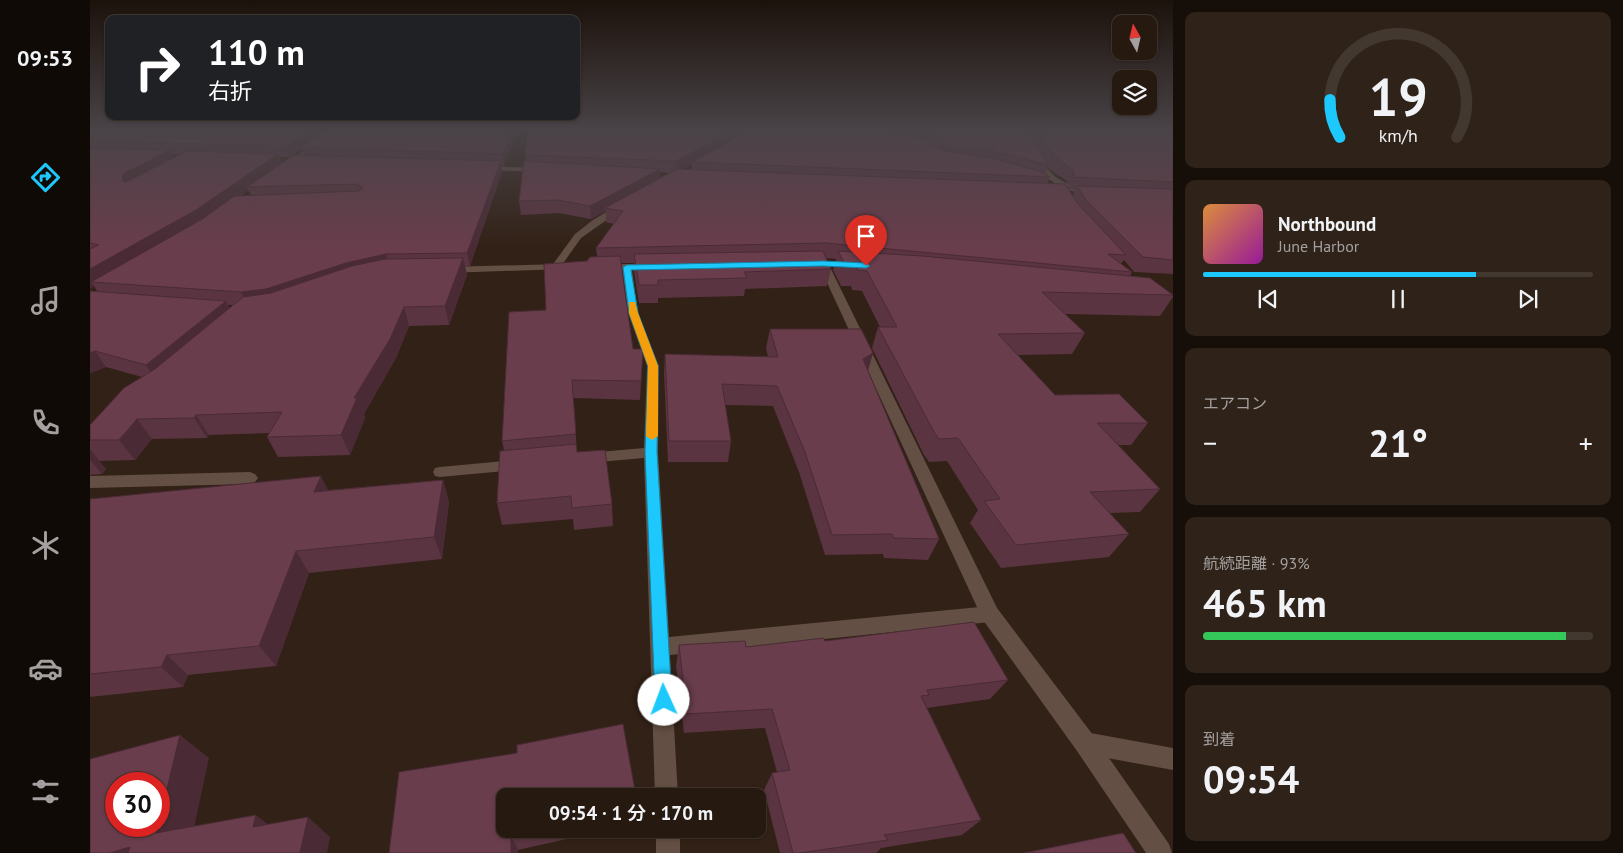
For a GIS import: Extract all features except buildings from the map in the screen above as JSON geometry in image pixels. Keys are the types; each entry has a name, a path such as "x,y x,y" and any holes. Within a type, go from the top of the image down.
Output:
{"street":[{"path":"508,169 551,171"},
{"path":"1044,169 1057,183 1088,194 1062,193 1046,184"},
{"path":"556,267 578,236 596,222 626,204"},
{"path":"823,263 990,614 1085,743 1160,853"},
{"path":"440,270 575,267"},
{"path":"593,267 666,267"},
{"path":"627,267 633,313 653,366 651,452 667,788"},
{"path":"574,460 651,452"},
{"path":"440,472 526,464"},
{"path":"90,482 250,478"},
{"path":"661,647 990,614"},
{"path":"1085,743 1173,759"},
{"path":"668,838 668,853"}],"slow traffic":[{"path":"632,304 633,313 653,366 652,436"}],"route":[{"path":"664,700 651,452 653,366 633,313 627,267 823,263 866,266"}]}
